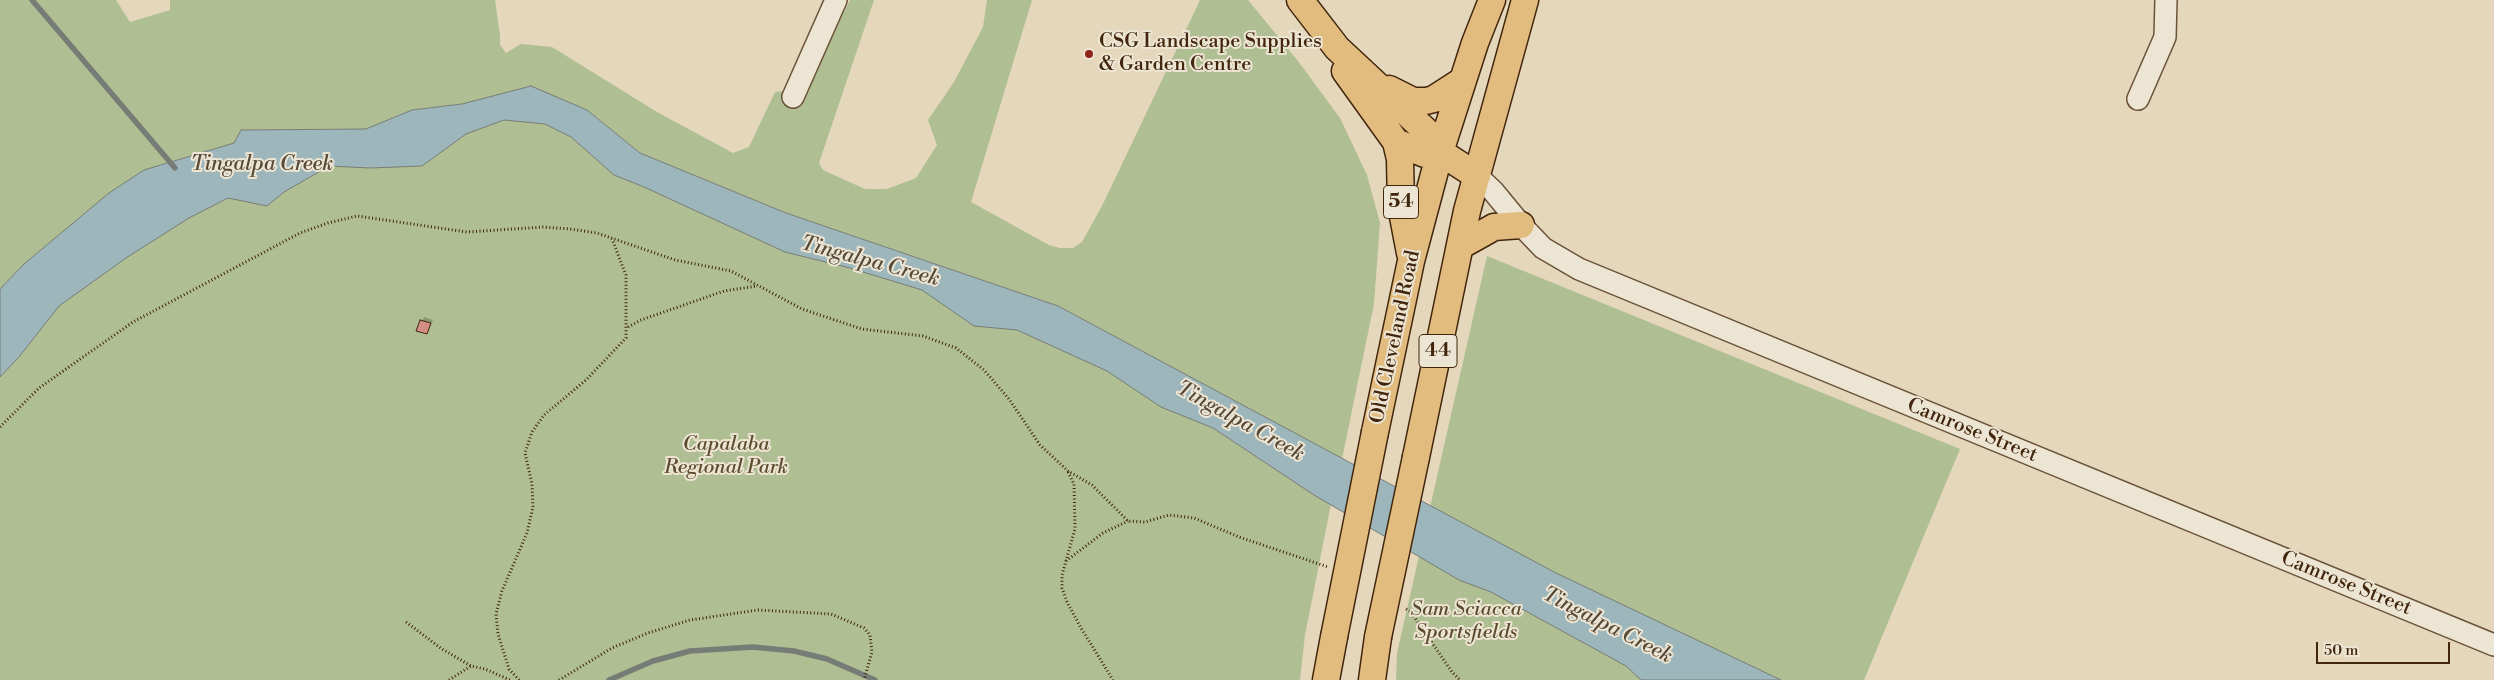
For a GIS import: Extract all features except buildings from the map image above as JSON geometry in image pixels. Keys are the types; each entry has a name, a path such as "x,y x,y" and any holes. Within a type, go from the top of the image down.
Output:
{"main road":[{"name":"54","path":"1300,0 1337,48 1426,131 1440,152 1477,176"},
{"name":"Old Cleveland Road","path":"1326,680 1411,261 1440,152 1462,82 1492,0"},
{"name":"44","path":"1372,680 1378,637 1460,246 1525,0"},
{"name":"54","path":"1337,48 1345,71 1396,142 1400,159 1401,206 1411,261"},
{"path":"1372,81 1413,102 1434,99 1462,82"},
{"name":"54","path":"1396,142 1425,154 1440,152"},
{"path":"1460,246 1488,228 1521,225"}],"street":[{"path":"793,97 836,0"},
{"path":"2138,99 2165,37 2166,0"},
{"name":"Camrose Street","path":"1477,176 1493,190 1521,225 1551,254 1579,269 2494,645"}],"path":[{"path":"0,426 39,388 133,322 300,233 328,222 357,216 467,232 543,227 570,229 597,233 675,260 731,271 802,308 862,329 923,336 956,348 984,370 1009,399 1040,445 1068,471 1092,485 1128,521"},
{"path":"519,680 509,669 498,634 496,614 502,591 528,533 533,506 532,484 526,453 532,432 544,415 586,380 626,338 628,327 626,275 612,238"},
{"path":"628,327 641,320 724,291 758,285"},
{"path":"1068,471 1074,484 1075,504 1074,529 1062,575 1067,602 1113,680"},
{"path":"1066,562 1102,533 1128,521 1145,522 1169,514 1194,518 1239,537 1319,562 1335,570"},
{"path":"1403,608 1411,612 1452,672 1460,680"},
{"path":"559,680 612,648 648,633 690,620 758,610 831,614 864,628 870,636 872,652 864,680"},
{"path":"406,622 442,650 471,666 485,669 510,680"},
{"path":"449,680 471,666"}],"green space":[{"path":"0,0 116,0 130,22 170,10 170,0 495,0 500,45 506,53 521,44 552,47 657,112 733,153 749,147 775,92 804,89 850,0 874,0 819,163 823,170 865,189 887,189 916,178 937,145 928,120 954,82 983,27 987,0 1032,0 971,202 1049,245 1060,248 1073,248 1082,242 1103,204 1200,0 1248,0 1298,61 1340,118 1367,175 1380,223 1374,304 1342,459 1058,306 786,213 640,153 587,110 462,104 412,110 366,129 241,130 234,143 144,170 24,264 0,289"},
{"name":"Capalaba Regional Park","path":"533,108 617,161 972,290 1336,479 1305,635 1300,680 0,680 0,347 198,194"},
{"name":"Sam Sciacca Sportsfields","path":"1487,256 1960,449 1864,680 1396,680 1397,653"}],"water":[{"name":"Tingalpa Creek","path":"531,86 587,110 640,153 786,213 1058,306 1556,573 1781,680 1641,680 1626,666 1491,592 1459,580 1314,495 1213,428 1161,407 1107,371 1017,330 974,326 922,290 850,268 785,252 614,175 571,137 545,124 504,120 466,134 422,166 370,168 329,166 284,192 267,206 228,198 189,218 126,258 59,306 19,357 0,377 0,289 24,264 109,193 144,170 234,143 241,130 366,129 412,110 462,104"}],"waterway":[{"path":"32,0 175,168"},
{"path":"609,680 653,661 690,651 753,647 794,651 827,659 875,680"}],"place":[{"name":"CSG Landscape Supplies & Garden Centre","path":"1089,54"}]}
